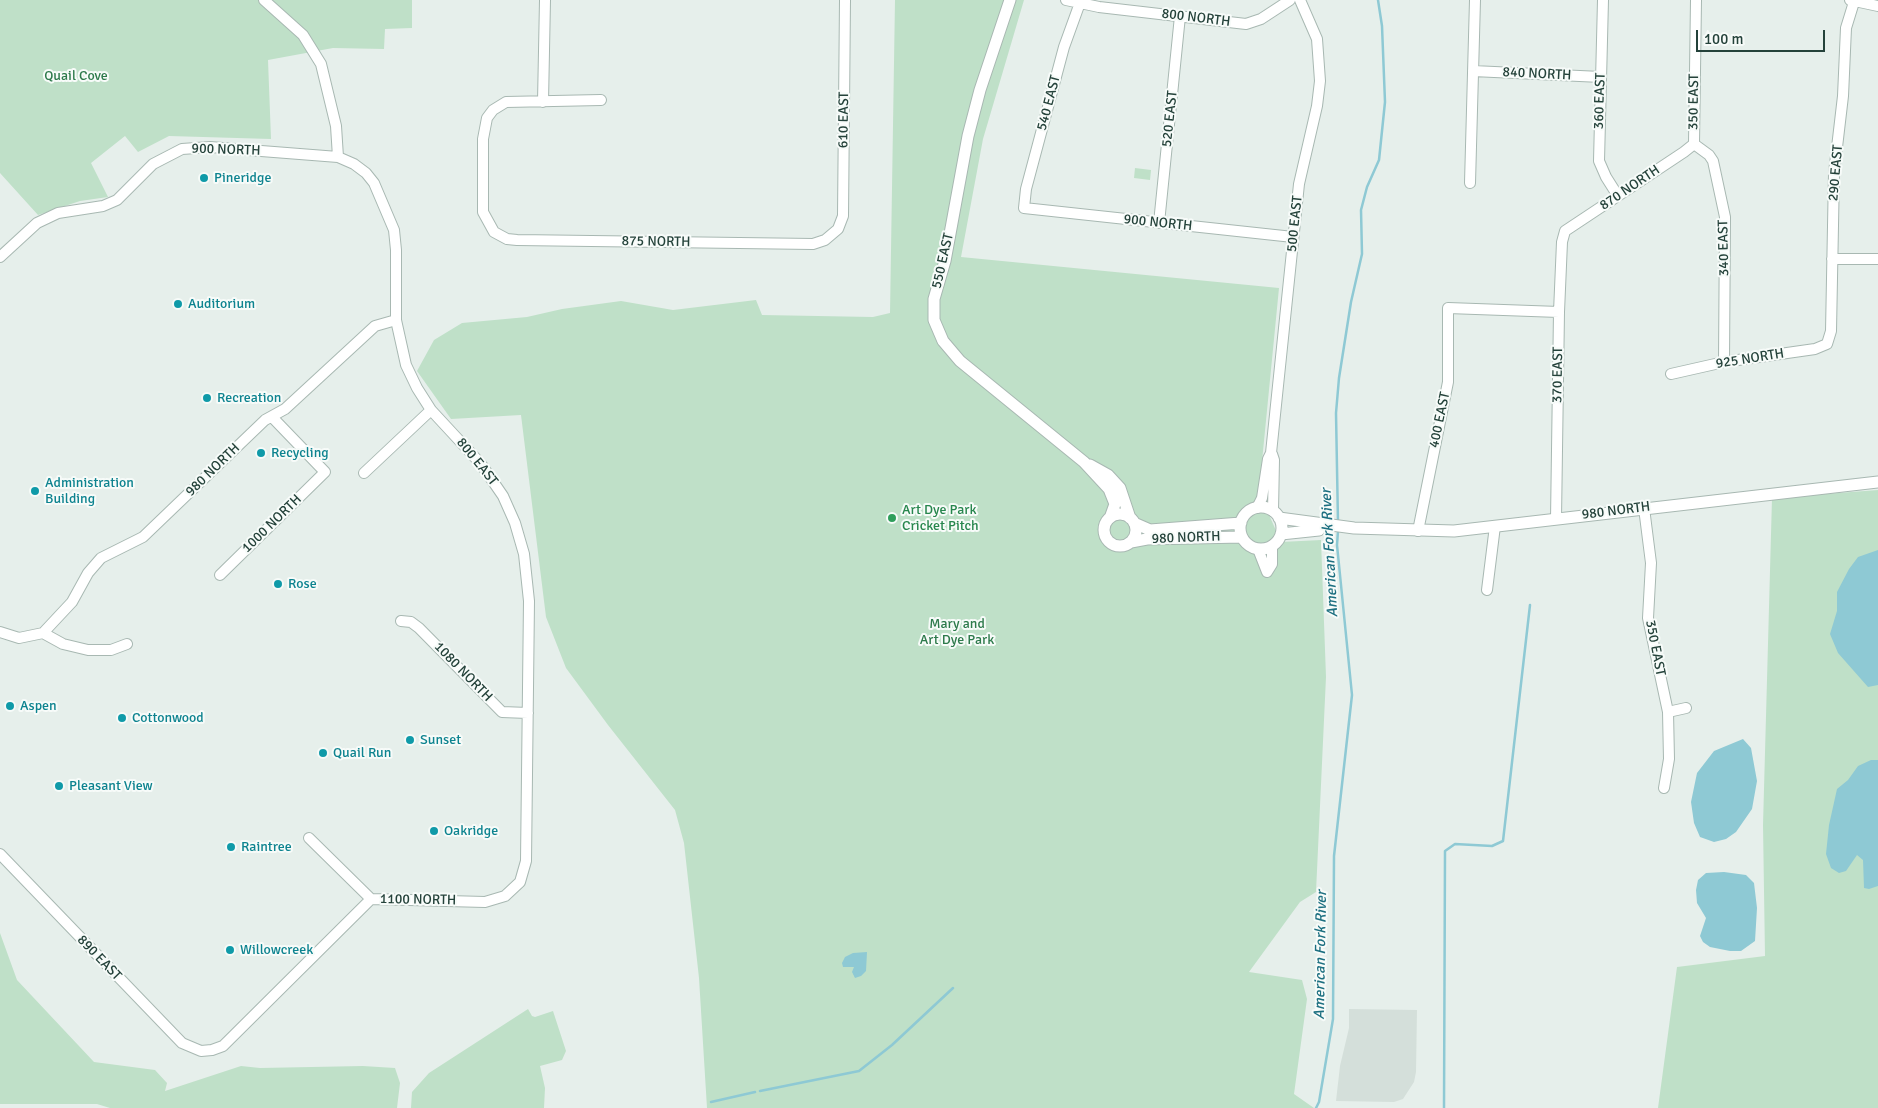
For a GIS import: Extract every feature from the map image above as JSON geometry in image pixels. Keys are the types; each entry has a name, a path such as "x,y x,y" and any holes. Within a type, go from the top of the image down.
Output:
{"street":[{"path":"264,0 303,35 321,64 336,126 338,157"},
{"path":"545,0 543,102 601,100"},
{"name":"610 EAST","path":"831,236 838,229 843,216 845,0"},
{"name":"550 EAST","path":"1010,0 979,94 968,136 945,261 934,299 934,320 943,341 956,357 1084,462 1113,494 1115,504 1110,518"},
{"name":"800 NORTH","path":"1066,0 1246,24 1261,19 1290,0"},
{"name":"500 EAST","path":"1257,508 1262,498 1268,459 1271,453 1299,184 1317,106 1320,81 1317,39 1300,0"},
{"path":"1470,183 1475,0"},
{"name":"360 EAST","path":"1603,0 1599,161 1606,178 1618,196"},
{"name":"350 EAST","path":"1694,144 1696,0"},
{"path":"1852,1 1878,6"},
{"name":"290 EAST","path":"1827,344 1831,331 1834,173 1843,96 1846,28 1852,1"},
{"name":"540 EAST","path":"1024,208 1026,189 1064,48 1080,2"},
{"name":"520 EAST","path":"1159,223 1180,16"},
{"name":"840 NORTH","path":"1473,71 1601,77"},
{"name":"875 NORTH","path":"543,102 506,102 493,110 487,118 483,139 483,212 486,220 499,235 517,240 814,244 831,236"},
{"name":"870 NORTH","path":"1565,231 1694,144"},
{"name":"340 EAST","path":"1694,144 1709,155 1713,161 1724,217 1724,362"},
{"name":"900 NORTH","path":"0,257 37,223 58,213 103,206 117,200 153,164 182,150 210,147 338,157"},
{"name":"800 EAST","path":"338,157 354,164 371,178 394,230 396,250 396,320 406,365 417,388 431,410 487,471 503,496 516,528 528,579 526,861 522,879 510,893"},
{"name":"900 NORTH","path":"1024,208 1293,237"},
{"name":"370 EAST","path":"1556,519 1559,312 1562,242 1565,231"},
{"path":"1832,258 1878,259"},
{"name":"400 EAST","path":"1418,531 1447,390 1448,308 1559,312"},
{"name":"980 NORTH","path":"43,632 72,602 97,562 112,552 143,537 265,420 272,418 285,409 375,326 396,320"},
{"name":"925 NORTH","path":"1671,374 1724,362 1815,349 1827,344"},
{"path":"364,474 431,410"},
{"name":"1000 NORTH","path":"220,575 325,472 272,418"},
{"name":"500 EAST","path":"1271,453 1274,460 1276,515"},
{"name":"550 EAST","path":"1084,462 1108,475 1117,484 1125,496 1132,520"},
{"name":"980 NORTH","path":"1281,534 1322,527 1454,531 1878,482"},
{"path":"1258,549 1268,572 1272,564 1272,546 1281,534 1276,515 1257,508 1247,513 1241,523 1242,537 1246,543 1258,549 1272,546"},
{"name":"350 EAST","path":"1644,508 1650,552 1649,625 1668,712 1669,759 1664,788"},
{"path":"1119,514 1132,520 1136,535 1131,542 1120,547 1115,546 1106,539 1104,528 1110,518 1119,514"},
{"name":"980 NORTH","path":"1276,515 1322,527"},
{"name":"980 NORTH","path":"1132,520 1150,530 1241,523"},
{"path":"1487,590 1495,526"},
{"name":"980 NORTH","path":"1131,542 1147,539 1242,537"},
{"name":"1080 NORTH","path":"401,621 411,622 419,628 502,712 528,713"},
{"path":"0,632 16,638 43,632 63,644 88,650 111,650 127,644"},
{"path":"1668,712 1686,708"},
{"path":"309,838 371,899"},
{"name":"890 EAST","path":"0,854 172,1034 186,1046 206,1051"},
{"name":"1100 NORTH","path":"206,1051 223,1046 234,1037 371,899 485,902 500,899 510,893"}],"shaded area":[{"path":"1349,1009 1417,1010 1416,1072 1414,1082 1403,1099 1394,1102 1336,1101 1340,1066 1349,1028"}],"green space":[{"name":"Quail Cove","path":"0,0 412,0 412,28 385,29 384,49 333,48 268,60 271,139 169,136 138,152 125,136 91,163 108,197 80,201 38,215 0,173"},
{"name":"Mary and Art Dye Park","path":"895,0 1024,0 983,139 961,257 1279,288 1259,492 1281,542 1321,540 1326,677 1316,892 1300,902 1249,972 1302,980 1307,999 1294,1094 1314,1108 707,1108 699,978 684,843 675,810 566,668 546,617 521,415 451,419 417,371 434,340 462,323 527,317 562,309 621,301 673,310 756,300 762,315 873,317 890,313"},
{"path":"1135,168 1151,170 1150,180 1134,178"},
{"path":"1878,490 1878,1108 1658,1108 1677,967 1765,956 1763,825 1772,498"},
{"path":"0,933 17,980 94,1062 155,1070 167,1083 165,1091 241,1066 260,1068 363,1066 395,1068 400,1083 397,1108 110,1108 97,1104 0,1104"},
{"path":"528,1009 532,1016 535,1017 553,1011 566,1051 562,1060 540,1066 545,1088 544,1108 411,1108 412,1092 429,1073"}],"water":[{"path":"1878,550 1878,685 1868,687 1838,653 1830,634 1837,611 1837,592 1849,569 1858,557"},
{"path":"1743,739 1751,748 1757,781 1752,809 1736,832 1726,839 1714,842 1700,837 1694,823 1691,802 1697,773 1714,751"},
{"path":"1871,760 1878,760 1878,886 1869,889 1864,888 1863,860 1857,855 1846,871 1839,873 1831,868 1826,854 1829,825 1837,789 1848,780 1858,766"},
{"path":"1724,872 1746,875 1754,883 1757,908 1755,941 1741,951 1710,947 1703,942 1700,936 1706,918 1697,903 1696,890 1698,880 1706,873"},
{"path":"867,952 866,971 861,976 855,978 852,972 854,967 843,967 842,963 845,957 853,953"}],"waterway":[{"name":"American Fork River","path":"1338,523 1336,413 1339,378 1351,302 1362,254 1361,210 1367,187 1379,160 1385,102 1382,26 1378,0"},
{"name":"American Fork River","path":"1316,1108 1319,1102 1333,1019 1334,856 1352,695 1337,545 1338,531"},
{"path":"1444,1108 1445,851 1455,844 1492,846 1503,841 1530,605"},
{"path":"760,1091 859,1071 892,1045 953,988"},
{"path":"711,1102 755,1092"}],"place":[{"name":"Pineridge","path":"204,178"},
{"name":"Auditorium","path":"178,304"},
{"name":"Recreation","path":"207,398"},
{"name":"Recycling","path":"261,453"},
{"name":"Administration Building","path":"35,491"},
{"name":"Art Dye Park Cricket Pitch","path":"892,518"},
{"name":"Rose","path":"278,584"},
{"name":"Aspen","path":"10,706"},
{"name":"Cottonwood","path":"122,718"},
{"name":"Sunset","path":"410,740"},
{"name":"Quail Run","path":"323,753"},
{"name":"Pleasant View","path":"59,786"},
{"name":"Oakridge","path":"434,831"},
{"name":"Raintree","path":"231,847"},
{"name":"Willowcreek","path":"230,950"}]}
